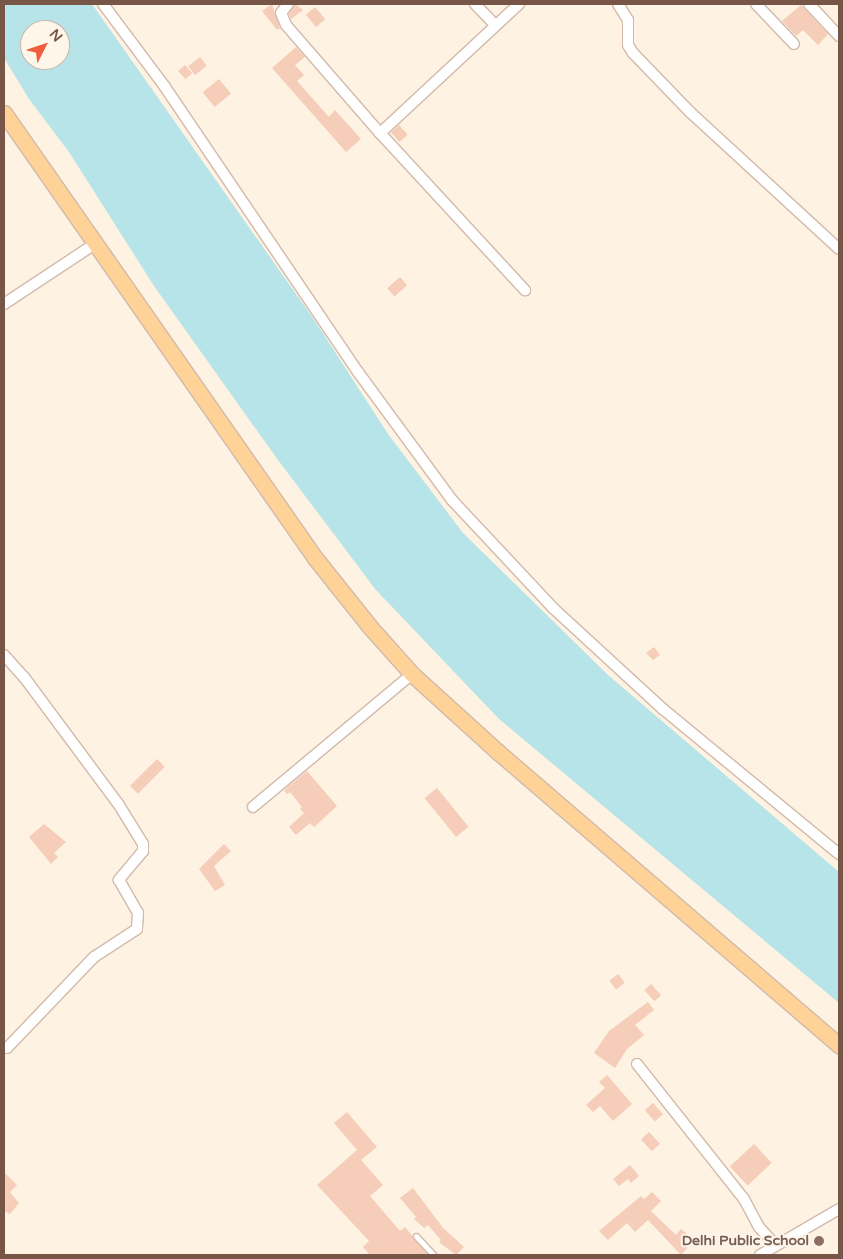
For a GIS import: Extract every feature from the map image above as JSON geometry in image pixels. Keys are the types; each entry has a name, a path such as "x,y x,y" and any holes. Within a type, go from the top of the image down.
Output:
{"main road":[{"path":"4,113 315,558 370,627 412,674 498,752 839,1045"}],"street":[{"path":"103,4 165,88 358,372 452,500 553,608 656,702 839,854"},
{"path":"288,4 281,13 286,25 380,133 525,290"},
{"path":"475,4 496,25"},
{"path":"380,133 519,4"},
{"path":"618,4 628,20 628,45 633,52 690,112 839,249"},
{"path":"756,4 794,44"},
{"path":"809,4 839,36"},
{"path":"4,304 96,243"},
{"path":"4,655 24,677 118,805 143,844 143,851 119,880 138,913 137,929 84,966 7,1048"},
{"path":"253,807 412,674"},
{"path":"637,1064 744,1199 759,1227 776,1246"},
{"path":"760,1255 839,1209"}],"lane":[{"path":"416,1236 434,1255"}],"water":[{"path":"4,4 92,4 315,321 388,434 463,533 608,675 839,872 839,1003 499,719 376,590 278,460 154,286 69,152 29,99 4,58"}],"building":[{"path":"272,4 280,28 277,30 262,11"},
{"path":"295,4 303,10 291,19 289,14"},
{"path":"801,5 828,34 818,45 803,30 796,36 782,21"},
{"path":"315,7 325,19 316,27 306,15"},
{"path":"296,47 305,57 295,65 304,75 297,81 329,117 335,110 361,139 346,152 272,68"},
{"path":"200,57 207,66 195,75 188,66"},
{"path":"185,65 192,73 185,79 178,71"},
{"path":"219,79 231,94 215,107 203,92"},
{"path":"399,125 408,135 400,142 391,132"},
{"path":"400,277 407,285 394,296 387,288"},
{"path":"654,647 660,655 653,660 646,653"},
{"path":"157,759 165,767 138,794 130,786"},
{"path":"307,771 337,806 314,827 310,823 296,835 289,827 304,813 300,809 302,807 290,792 287,794 284,790"},
{"path":"437,788 468,827 456,837 425,798"},
{"path":"44,824 66,842 54,853 58,857 51,864 29,837"},
{"path":"224,844 231,851 214,866 225,885 215,891 199,869"},
{"path":"618,974 625,983 616,989 609,981"},
{"path":"651,984 661,995 654,1001 644,990"},
{"path":"648,1002 654,1010 635,1025 644,1035 627,1049 615,1068 594,1053 609,1031"},
{"path":"607,1075 632,1104 613,1121 600,1106 593,1112 586,1105 605,1088 599,1082"},
{"path":"653,1103 663,1114 655,1122 645,1110"},
{"path":"347,1112 377,1147 361,1160 383,1185 370,1196 400,1231 405,1227 428,1255 370,1255 363,1247 369,1241 317,1185 357,1150 334,1123"},
{"path":"649,1132 660,1144 652,1151 641,1140"},
{"path":"754,1144 772,1163 748,1186 730,1167"},
{"path":"630,1165 639,1176 631,1183 628,1179 619,1186 613,1179"},
{"path":"4,1172 17,1185 10,1192 19,1203 10,1214 4,1211"},
{"path":"413,1188 443,1228 464,1247 456,1255 439,1242 441,1240 428,1225 424,1228 414,1219 416,1217 400,1198"},
{"path":"652,1192 661,1201 651,1211 676,1235 681,1229 690,1236 684,1243 688,1247 681,1255 648,1220 635,1232 627,1223 608,1240 599,1231 641,1196 644,1199"}],"place":[{"name":"Delhi Public School","path":"819,1241"}]}
